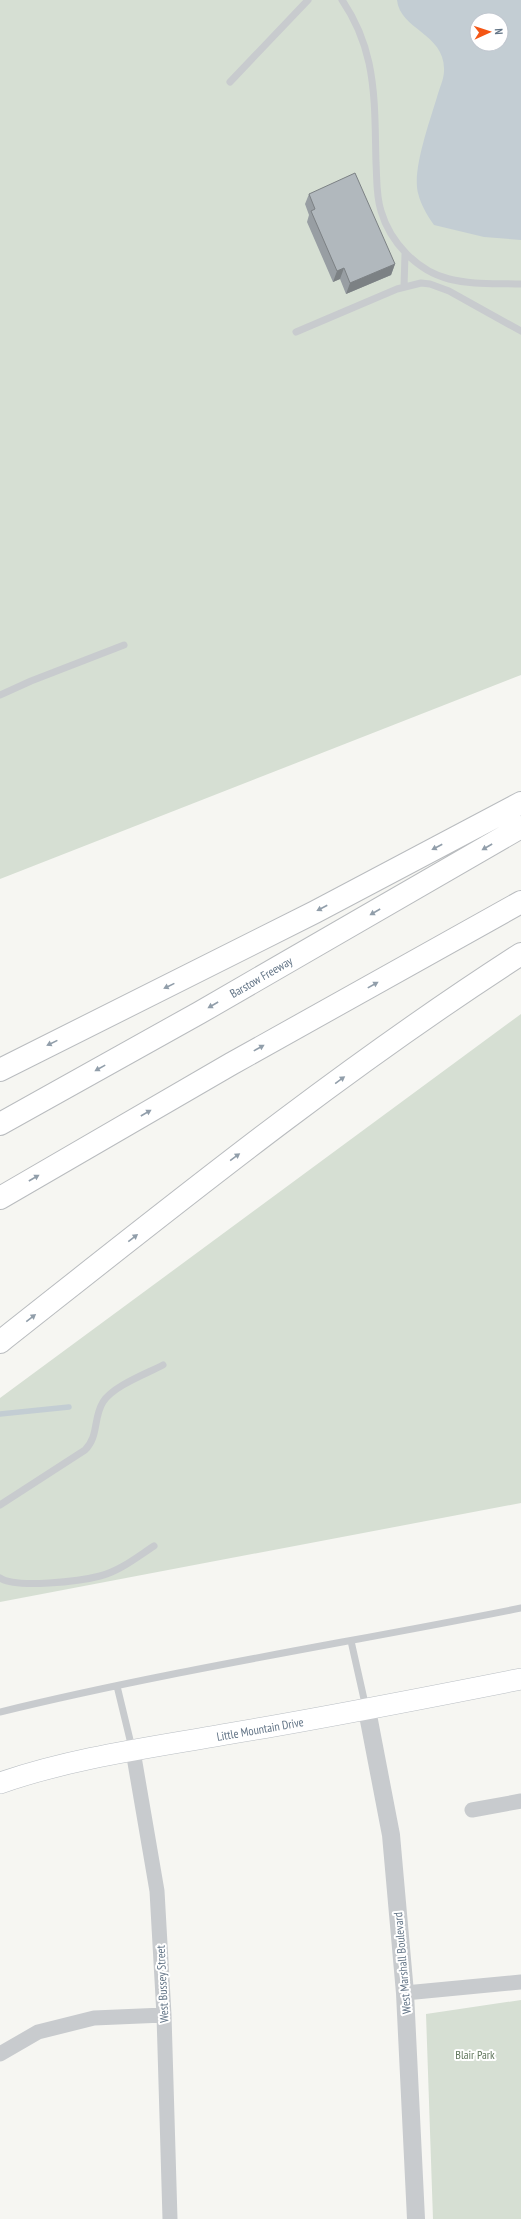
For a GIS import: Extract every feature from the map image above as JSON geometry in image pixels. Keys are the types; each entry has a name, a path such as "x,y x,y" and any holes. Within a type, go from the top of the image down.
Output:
{"highway":[{"path":"0,1070 315,912 521,803"},
{"name":"Barstow Freeway","path":"0,1124 199,1013 521,828"},
{"path":"0,1198 231,1064 521,902"},
{"path":"0,1342 229,1162 442,1005 521,954"}],"main road":[{"name":"Little Mountain Drive","path":"0,1783 25,1774 133,1751 367,1710 521,1679"}],"street":[{"name":"West Marshall Boulevard","path":"367,1710 391,1835 405,1993 416,2219"},
{"name":"West Bussey Street","path":"133,1751 157,1892 164,2015 170,2219"},
{"path":"472,1810 521,1801"},
{"path":"405,1993 521,1982"},
{"path":"0,2054 38,2032 94,2018 164,2015"}],"lane":[{"path":"230,82 308,0"},
{"path":"342,0 357,26 369,65 380,210 386,226 405,254 414,262 447,279 472,282 521,284"},
{"path":"404,287 405,254"},
{"path":"296,332 404,287 421,283 440,287 521,331"},
{"path":"0,695 124,645"},
{"path":"0,1505 85,1450 91,1444 95,1435 99,1410 107,1396 163,1365"},
{"path":"0,1578 16,1584 32,1584 100,1576 124,1566 154,1546"},
{"path":"0,1712 247,1659 351,1641 521,1608"},
{"path":"351,1641 367,1710"},
{"path":"117,1686 133,1751"}],"green space":[{"path":"0,0 521,0 521,675 0,879"},
{"path":"521,1014 521,1503 0,1602 0,1398"},
{"name":"Blair Park","path":"521,2000 521,2219 433,2219 426,2014"}],"shaded area":[{"path":"397,0 521,0 521,240 484,237 434,225 424,210 418,193 417,172 430,119 443,77 443,59 431,40 406,19 400,10"}],"building":[{"path":"355,173 395,264 350,283 344,268 337,271 311,211 315,209 309,194"}],"waterway":[{"path":"0,1414 69,1407"}]}
